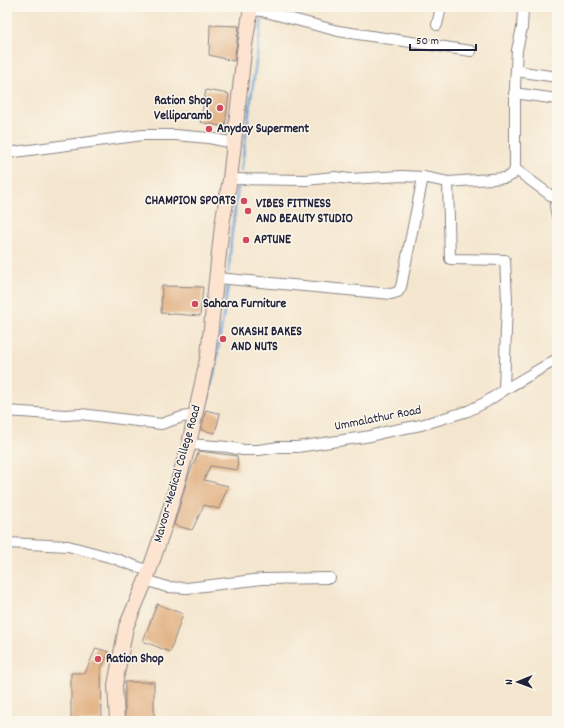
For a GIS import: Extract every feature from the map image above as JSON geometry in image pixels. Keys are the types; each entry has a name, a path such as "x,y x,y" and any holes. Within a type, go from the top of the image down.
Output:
{"main road":[{"name":"Mavoor-Medical College Road","path":"117,721 115,684 126,627 166,522 189,444 208,355 222,225 230,179 244,52 251,9"}],"street":[{"path":"438,25 441,7"},
{"path":"251,9 338,31 471,51"},
{"path":"230,179 306,180 402,176 423,177 448,182 505,178 512,174 515,169 514,93 517,50 522,28 523,9"},
{"path":"516,71 557,77"},
{"path":"514,93 557,98"},
{"path":"7,153 143,135 175,135 209,138 234,143"},
{"path":"515,169 557,200 555,206 557,216"},
{"path":"217,278 391,294 398,292 401,287 423,177"},
{"path":"448,182 450,259 505,260 507,300 504,390"},
{"name":"Ummalathur Road","path":"189,444 228,447 243,450 296,447 358,438 421,425 468,411 486,402 557,359"},
{"path":"7,411 65,415 81,414 161,424 182,417 196,415"},
{"path":"7,543 68,546 113,558 167,587 187,588 262,579 330,578"}],"building":[{"path":"210,25 239,26 234,61 209,55"},
{"path":"206,90 229,94 225,127 200,122"},
{"path":"162,286 203,287 200,316 161,313"},
{"path":"206,410 220,414 215,433 201,430"},
{"path":"199,451 237,456 238,470 210,466 204,480 228,486 219,509 204,505 192,530 174,525 188,477"},
{"path":"157,604 183,614 170,652 143,641"},
{"path":"96,648 109,652 101,669 102,721 71,721 71,673 85,673"},
{"path":"125,682 154,682 154,721 125,721"}],"waterway":[{"path":"241,171 262,19"},
{"path":"229,272 231,240 238,187"},
{"path":"206,403 214,375 228,286"}],"place":[{"name":"Ration Shop Velliparamb","path":"220,108"},
{"name":"Anyday Superment","path":"209,129"},
{"name":"CHAMPION SPORTS","path":"244,201"},
{"name":"VIBES FITTNESS AND BEAUTY STUDIO","path":"248,211"},
{"name":"APTUNE","path":"246,240"},
{"name":"Sahara Furniture","path":"195,304"},
{"name":"OKASHI BAKES AND NUTS","path":"223,339"},
{"name":"Ration Shop","path":"98,659"}]}
